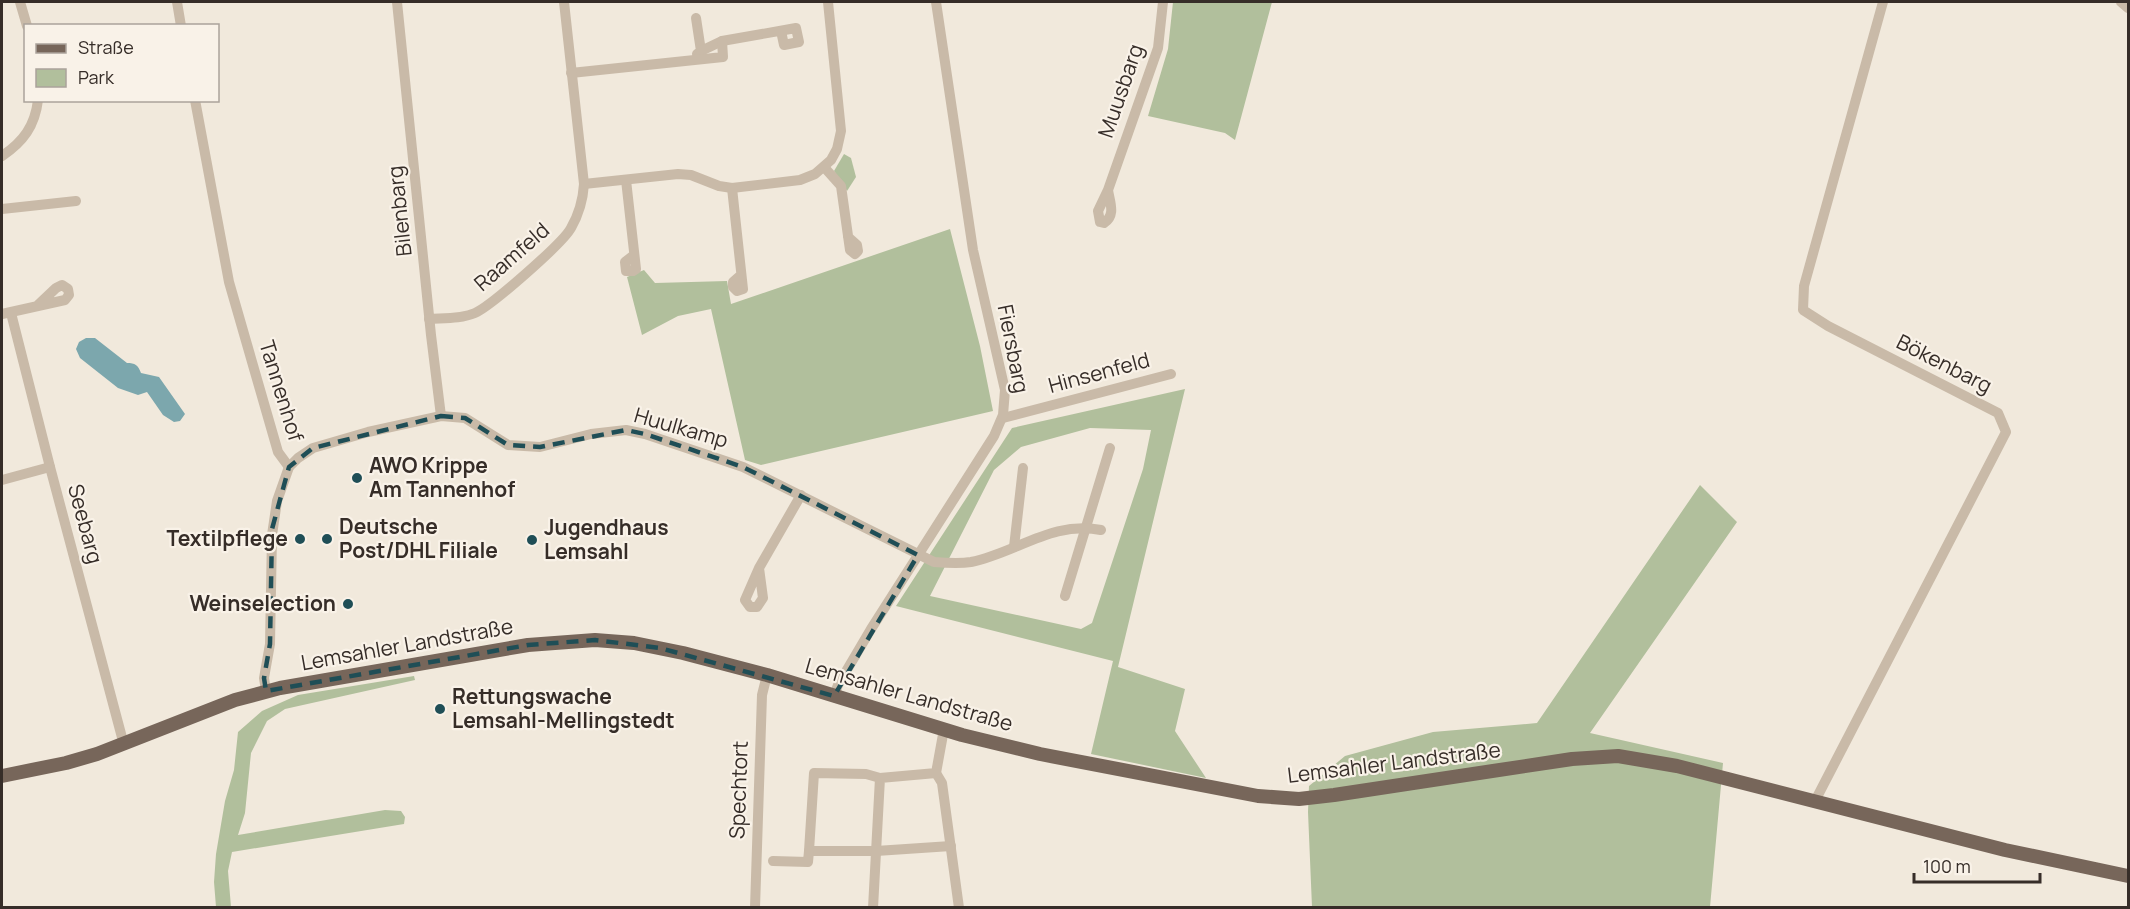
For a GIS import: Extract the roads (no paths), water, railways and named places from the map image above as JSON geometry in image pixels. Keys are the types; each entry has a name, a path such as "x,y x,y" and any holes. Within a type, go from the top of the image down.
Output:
{"main road":[{"name":"Lemsahler Landstraße","path":"2,776 66,763 124,745 235,700 266,691 528,645 575,640 613,641 660,648 767,675 944,729 1041,754 1258,796 1279,799 1334,795 1572,759 1618,756 1677,766 1881,820 2005,850 2128,876"}],"street":[{"path":"20,2 26,24"},
{"path":"177,2 181,24"},
{"name":"Bilenbarg","path":"397,2 441,416"},
{"name":"Raamfeld","path":"429,319 464,316 480,310 559,244 578,214 584,184 564,2"},
{"path":"584,184 685,174 732,188 800,180 810,177 824,167 837,149 841,131 828,2"},
{"name":"Fiersbarg","path":"834,696 849,667 994,436 1002,418 1005,400 1002,376 973,250 936,2"},
{"name":"Muusbarg","path":"1108,190 1158,48 1163,2"},
{"name":"Bökenbarg","path":"1815,801 2006,432 1998,413 1828,326 1803,310 1804,286 1883,2"},
{"path":"2121,2 2128,8"},
{"path":"696,18 697,55"},
{"path":"571,73 697,55 723,57 722,40 781,31"},
{"path":"2,156 25,137 36,117 38,102"},
{"name":"Tannenhof","path":"195,102 229,282 278,452 289,467 277,501 272,529 270,644 264,678 266,691"},
{"path":"824,167 841,186 848,237"},
{"path":"626,180 634,255"},
{"path":"732,188 741,275"},
{"path":"2,209 76,201"},
{"path":"6,314 37,306"},
{"name":"Seebarg","path":"6,314 50,467 124,745"},
{"name":"Hinsenfeld","path":"1002,418 1171,374"},
{"name":"Huulkamp","path":"289,467 313,448 441,416 465,418 508,445 540,447 591,434 626,430 645,434 737,464 934,562 969,562 1063,530 1086,527"},
{"path":"1065,596 1110,448"},
{"path":"2,480 50,467"},
{"path":"1014,547 1023,468"},
{"path":"759,568 801,495"},
{"path":"1086,527 1101,531"},
{"name":"Spechtort","path":"755,908 762,695 767,675"},
{"path":"944,729 936,773 942,783 959,908"},
{"path":"773,861 808,862 814,773 866,774 880,778 936,773"},
{"path":"873,908 880,778"},
{"path":"809,850 876,851 951,846"}],"water":[{"path":"86,338 95,338 127,363 136,365 141,373 159,377 185,414 180,421 174,422 163,415 147,392 138,395 118,388 80,358 76,349 79,342"}],"place":[{"name":"AWO Krippe Am Tannenhof","path":"357,478"},
{"name":"Textilpflege","path":"300,539"},
{"name":"Deutsche Post/DHL Filiale","path":"327,539"},
{"name":"Jugendhaus Lemsahl","path":"532,540"},
{"name":"Weinselection","path":"348,604"},
{"name":"Rettungswache Lemsahl-Mellingstedt","path":"440,709"}]}
